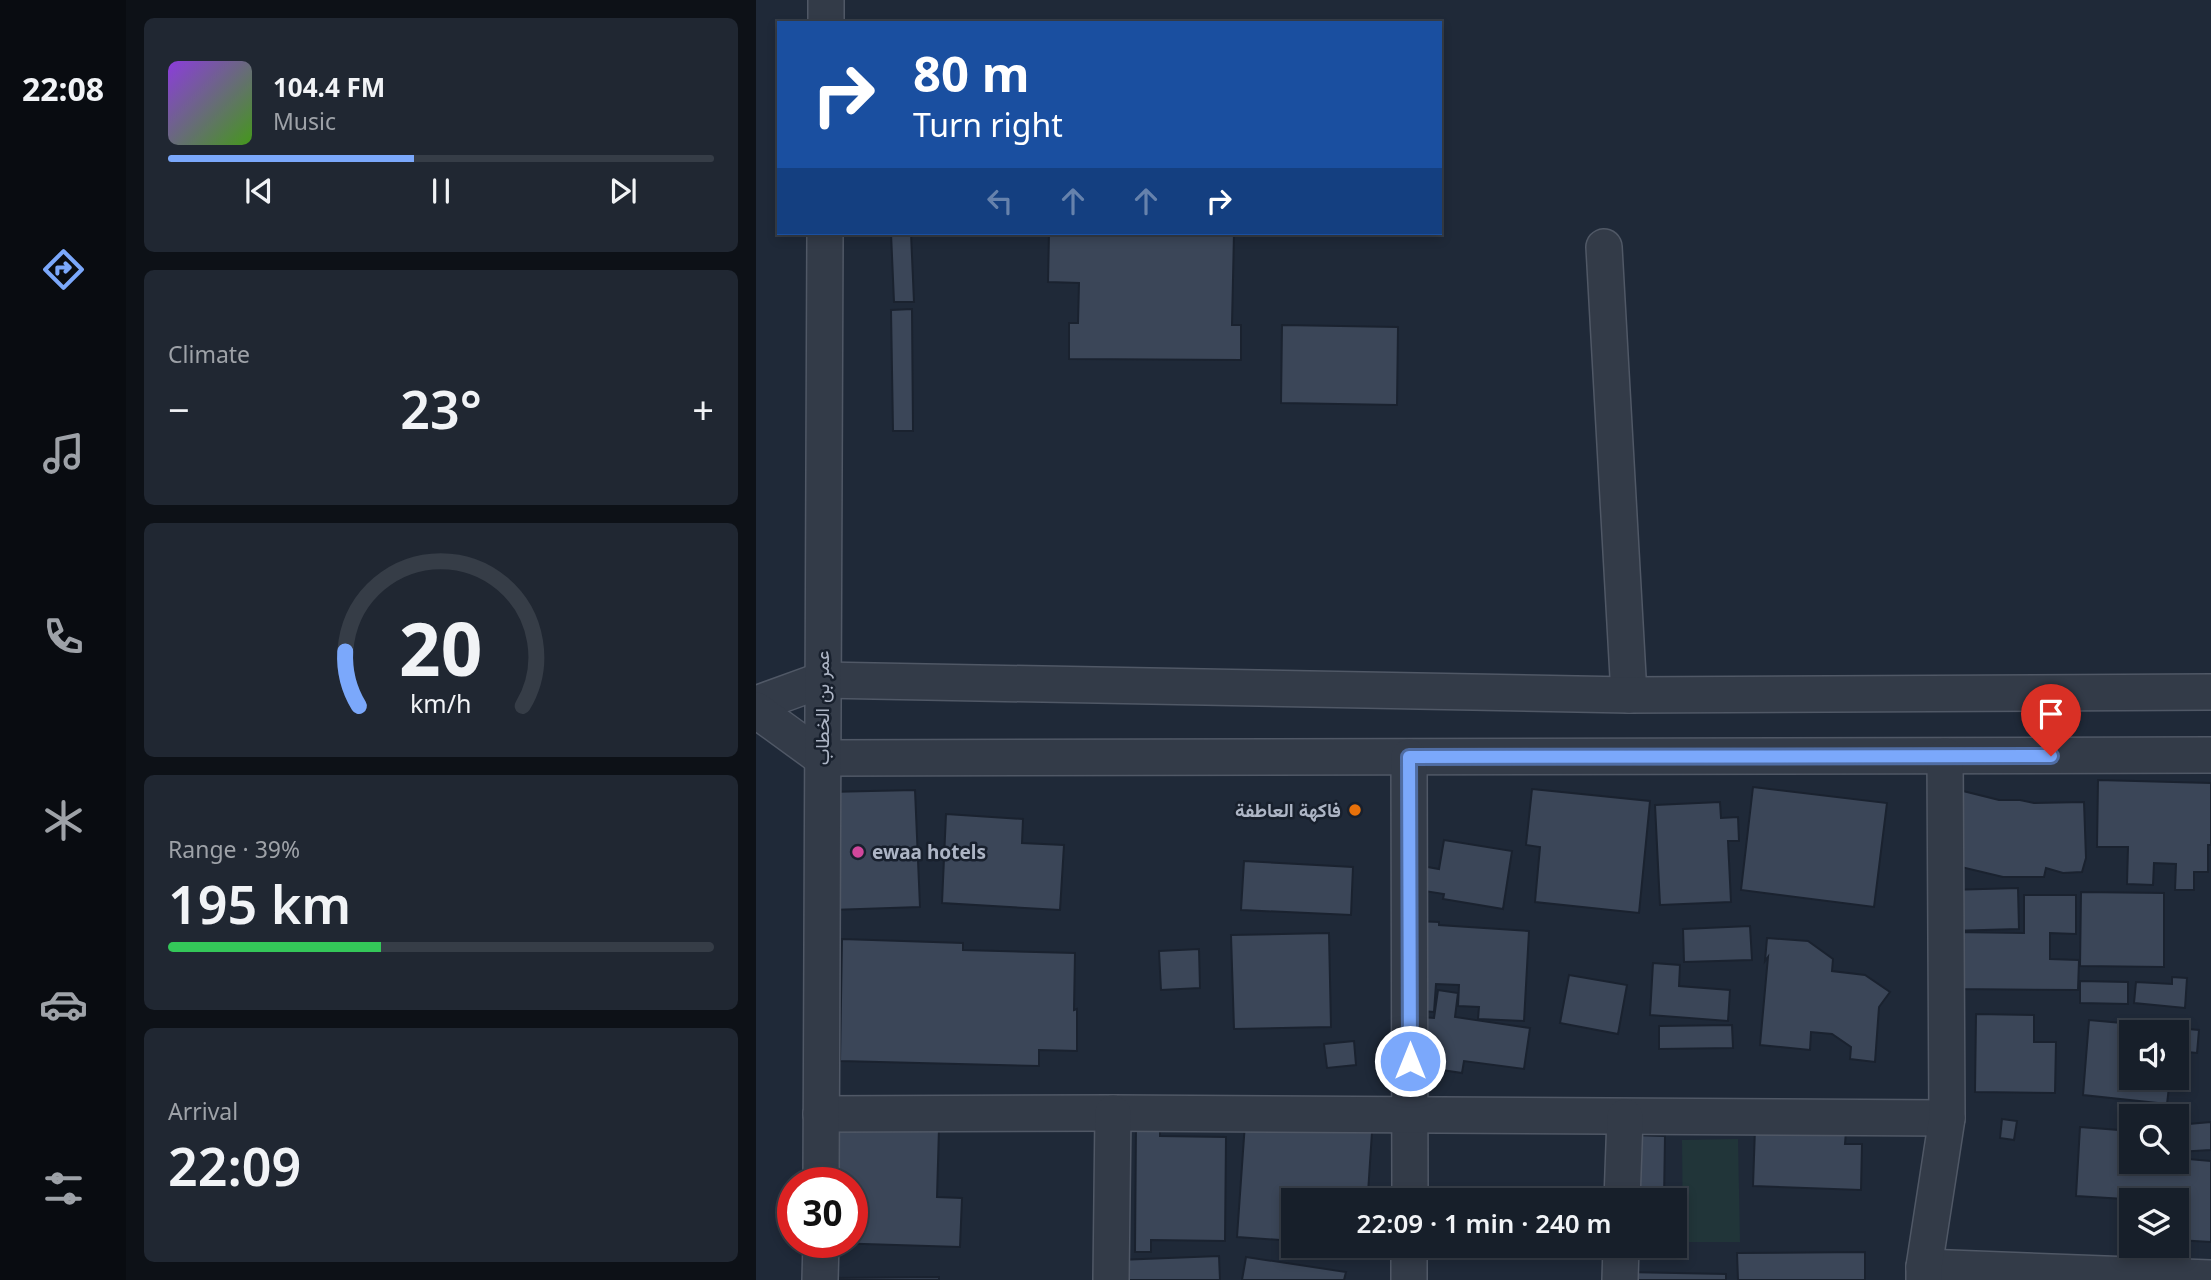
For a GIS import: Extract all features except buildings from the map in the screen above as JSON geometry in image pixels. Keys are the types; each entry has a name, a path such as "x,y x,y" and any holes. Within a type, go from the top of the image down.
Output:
{"street":[{"path":"826,0 826,21"},
{"name":"عمر بن الخطاب","path":"821,1167 825,235"},
{"path":"1604,247 1629,695"},
{"path":"756,704 822,680 1629,695 2211,692"},
{"path":"756,710 821,758 2211,755"},
{"path":"1945,756 1947,1118 1924,1273 2211,1278"},
{"path":"1409,757 1410,1188"},
{"path":"1111,1280 1112,1113"},
{"path":"821,1114 1947,1118"},
{"path":"1622,1188 1625,1117"},
{"path":"820,1280 821,1258"},
{"path":"1409,1258 1409,1280"},
{"path":"1620,1280 1621,1258"}],"green space":[{"path":"1738,1139 1740,1242 1687,1242 1687,1188 1682,1188 1682,1140"}],"place":[{"name":"فاكهة العاطفة","path":"1355,810"},
{"name":"ewaa hotels","path":"858,852"}],"route":[{"path":"1410,1061 1409,757 2051,756"}]}
